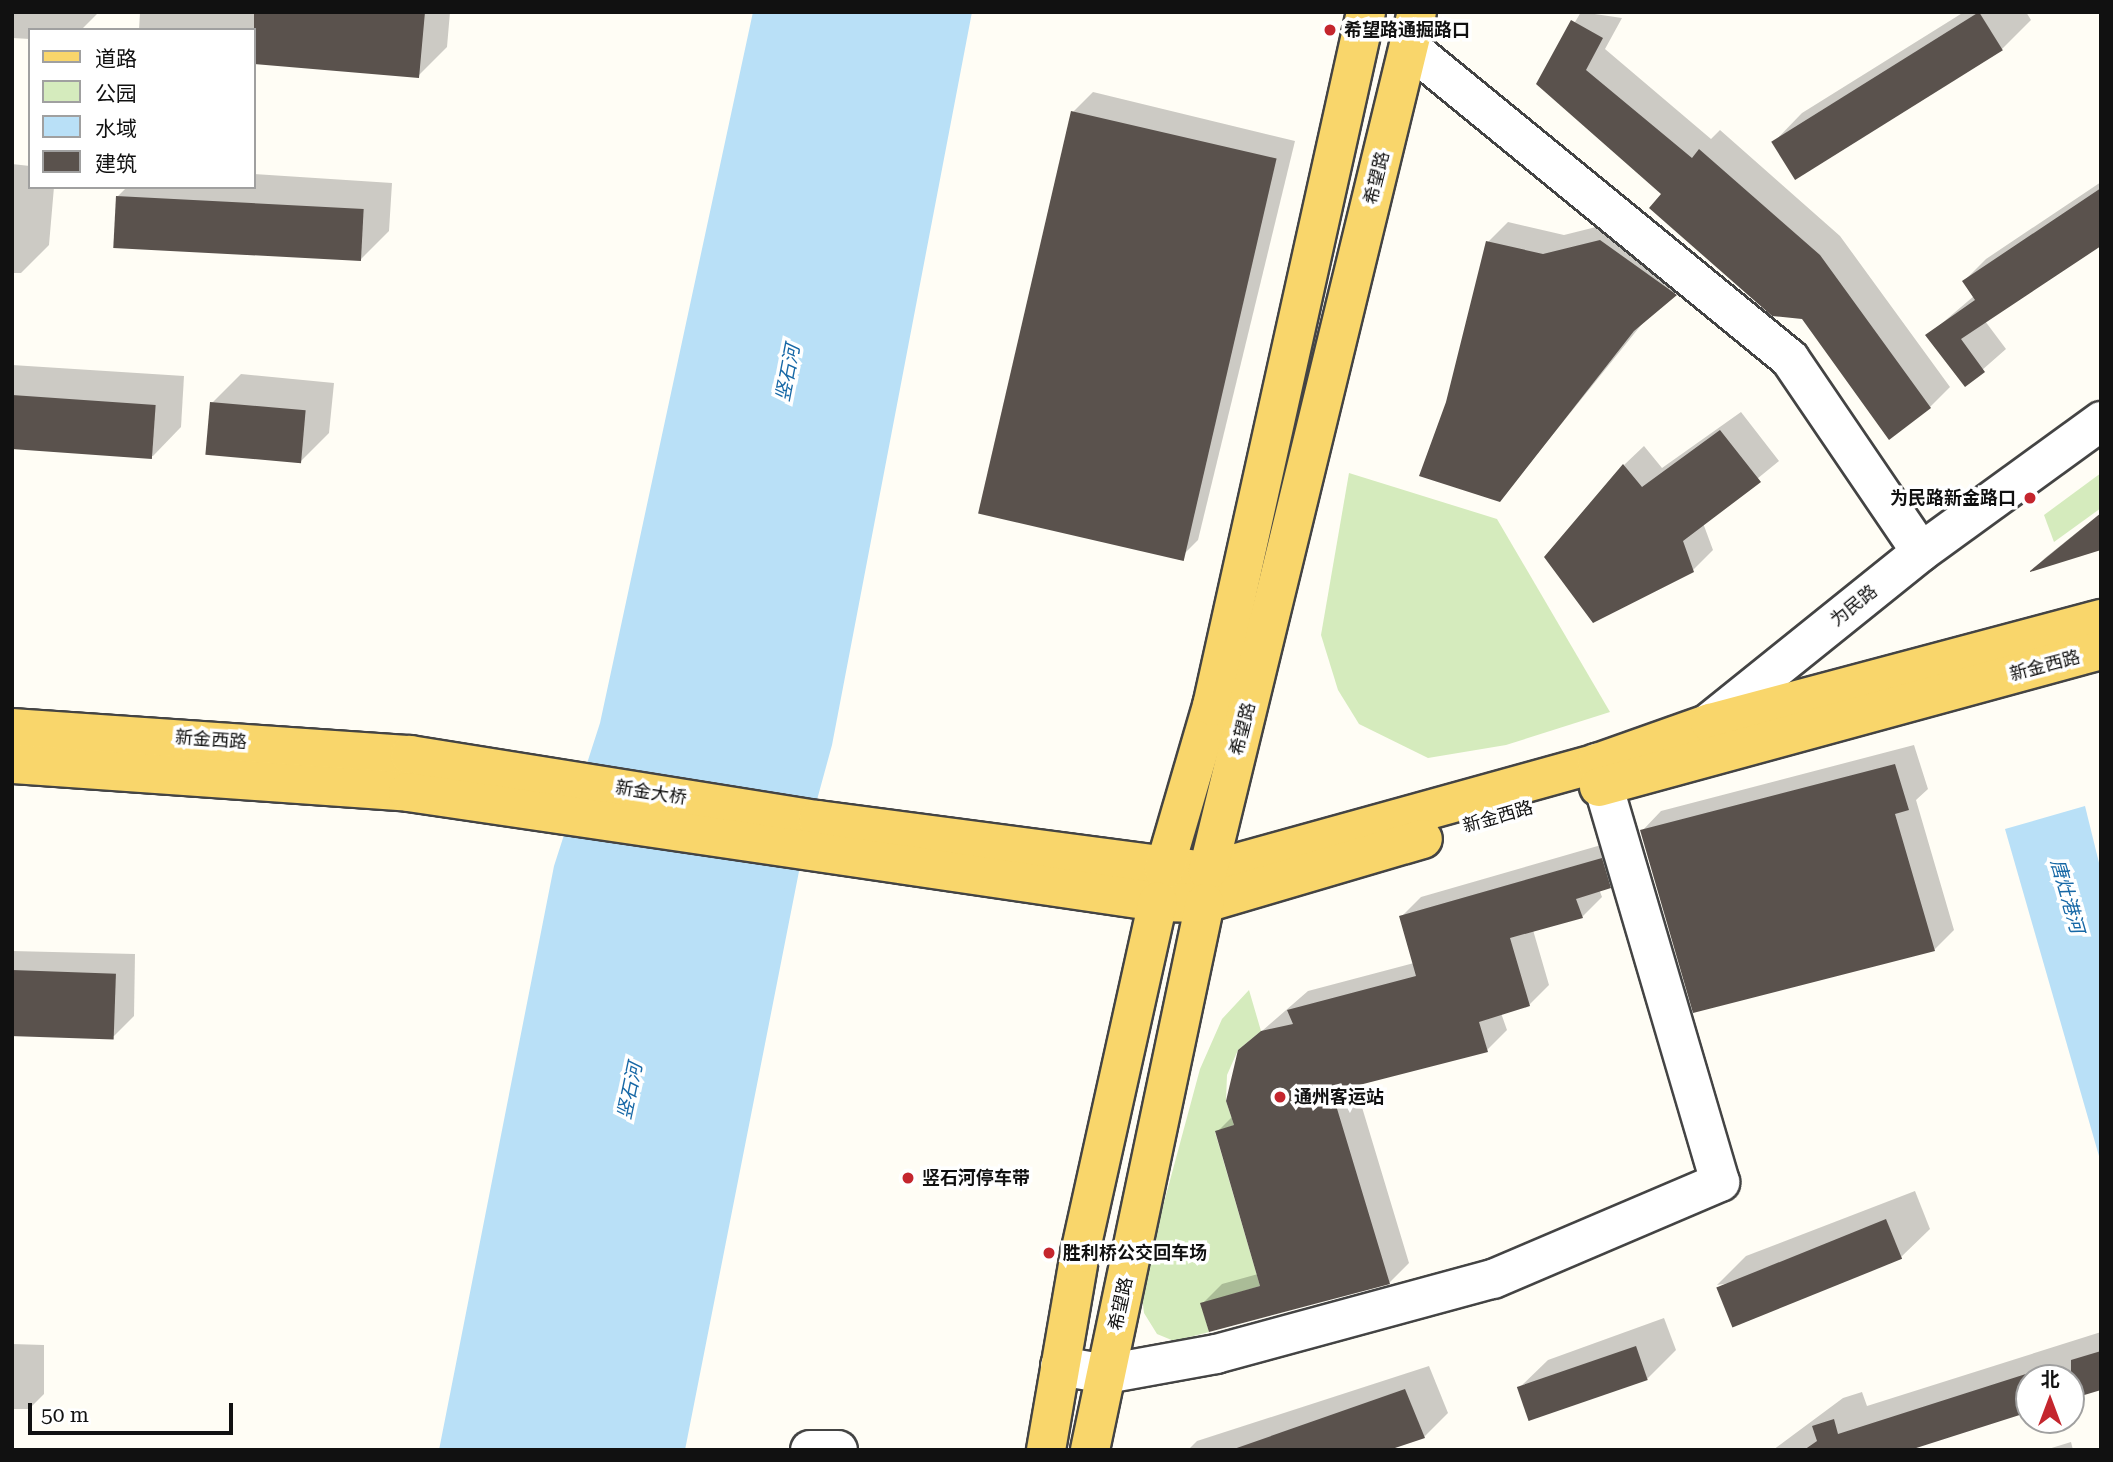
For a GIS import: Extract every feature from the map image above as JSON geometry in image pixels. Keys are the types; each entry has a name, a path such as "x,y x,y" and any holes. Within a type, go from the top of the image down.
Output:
{"main road":[{"name":"希望路","path":"1046,1450 1060,1366 1161,886 1212,706 1366,12"},
{"name":"希望路","path":"1090,1450 1207,887 1413,30"},
{"name":"新金西路","path":"1710,723 2101,619"},
{"name":"新金西路","path":"890,848 1161,886 1207,887 1601,774 2101,650"},
{"name":"新金西路","path":"12,727 410,755"},
{"name":"新金大桥","path":"410,755 890,848"},
{"name":"新金西路","path":"12,764 408,792"},
{"name":"新金大桥","path":"408,792 890,848"}],"street":[{"path":"1413,30 1790,359 1921,552"},
{"name":"为民路","path":"1601,774 1710,723 1921,552 2101,421"},
{"path":"1060,1366 1106,1374 1216,1354 1493,1279 1720,1182 1601,774"},
{"path":"810,1450 838,1450"}],"green space":[{"path":"1349,473 1497,519 1610,712 1506,745 1428,758 1359,724 1338,690 1321,635"},
{"path":"2101,473 2101,508 2054,542 2044,515"},
{"path":"1249,990 1261,1031 1238,1050 1227,1075 1226,1101 1234,1125 1215,1132 1260,1286 1201,1304 1209,1332 1174,1341 1157,1334 1144,1313 1141,1288 1200,1069 1222,1019"}],"water":[{"name":"竖石河","path":"753,12 972,12 832,745 803,851 685,1450 439,1450 554,866 600,723"},
{"name":"唐灶港河","path":"2085,806 2101,871 2101,1163 2005,829"}],"building":[{"path":"254,12 425,12 419,78 256,64"},
{"path":"1979,12 2003,50 1795,180 1771,142"},
{"path":"1571,20 1603,38 1586,70 1692,158 1699,149 1820,255 1931,408 1889,440 1802,319 1772,316 1649,208 1661,194 1536,84"},
{"path":"1071,111 1277,158 1184,561 978,513"},
{"path":"2101,188 2101,246 1961,339 1985,372 1965,387 1925,335 1975,300 1962,281"},
{"path":"116,196 364,209 361,261 113,248"},
{"path":"1600,240 1677,295 1634,331 1500,502 1419,476 1446,402 1486,241 1543,254"},
{"path":"12,395 156,405 152,459 12,449"},
{"path":"210,402 306,410 301,463 205,455"},
{"path":"1720,430 1761,482 1683,541 1694,572 1593,623 1544,557 1623,464 1642,487"},
{"path":"2101,513 2101,550 2030,572 2030,571"},
{"path":"1895,764 1909,810 1895,814 1935,951 1693,1013 1640,830"},
{"name":"通州客运站","path":"1602,858 1611,888 1576,899 1583,918 1510,938 1530,1006 1479,1022 1488,1052 1332,1092 1390,1284 1209,1332 1200,1303 1260,1286 1215,1131 1234,1125 1226,1101 1238,1050 1261,1031 1293,1024 1287,1010 1416,976 1399,916"},
{"path":"12,970 116,974 114,1040 12,1036"},
{"path":"1886,1219 1902,1259 1732,1327 1716,1288"},
{"path":"1636,1346 1648,1380 1529,1421 1517,1387"},
{"path":"2101,1351 2101,1390 2085,1395 2085,1364 2071,1364 2071,1360"},
{"path":"2015,1377 2015,1416 1910,1450 1804,1450 1817,1441 1812,1426 1834,1419 1838,1434"},
{"path":"1405,1389 1425,1438 1389,1450 1231,1450"}],"place":[{"name":"希望路通掘路口","path":"1330,30"},
{"name":"为民路新金路口","path":"2030,498"},
{"name":"通州客运站","path":"1280,1097"},
{"name":"竖石河停车带","path":"908,1178"},
{"name":"胜利桥公交回车场","path":"1049,1253"}]}
